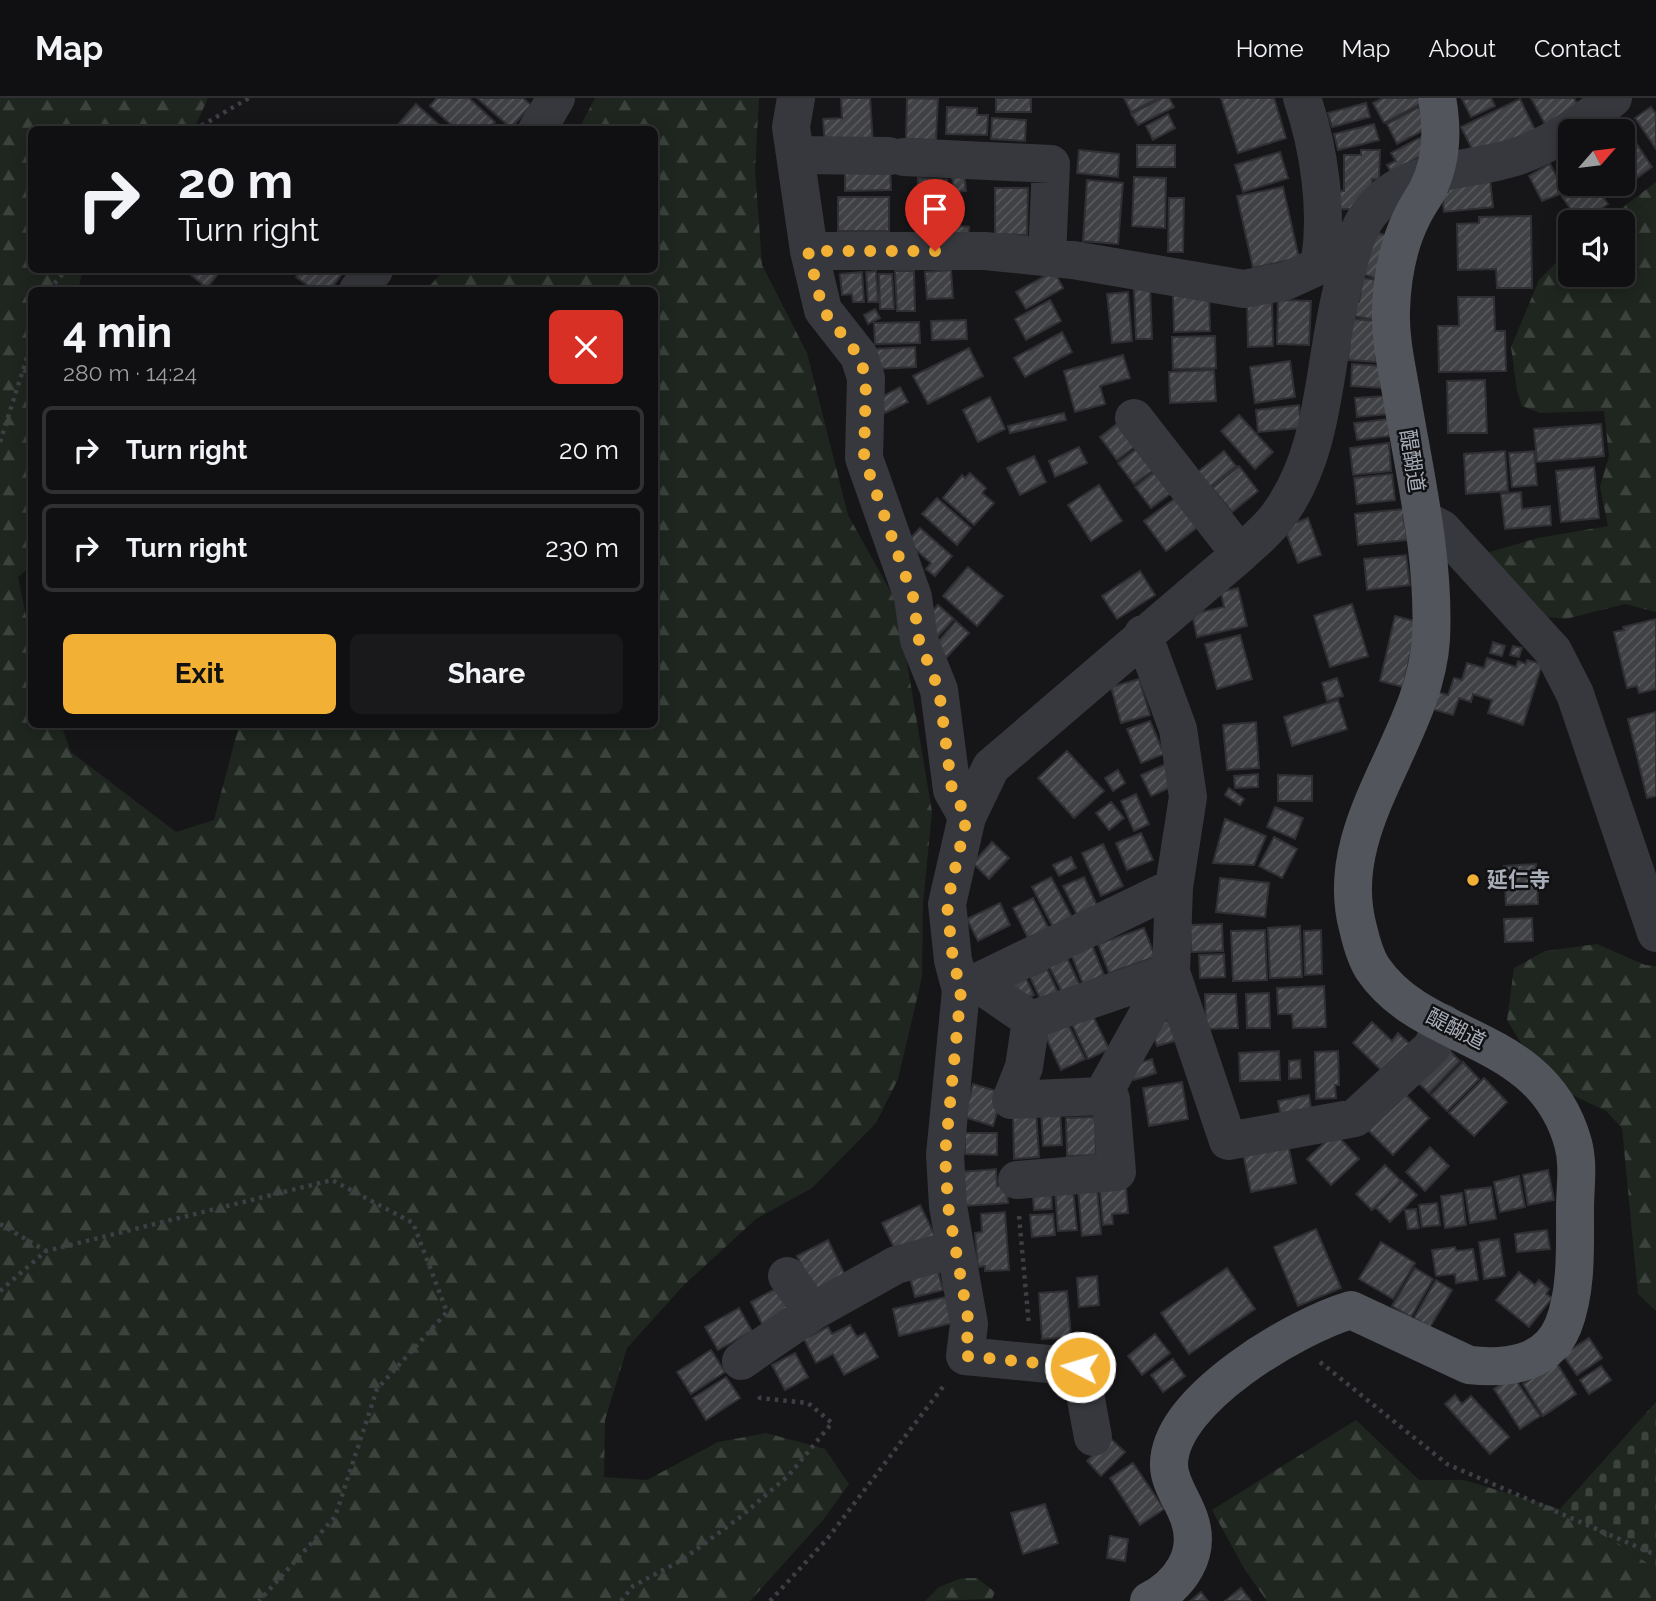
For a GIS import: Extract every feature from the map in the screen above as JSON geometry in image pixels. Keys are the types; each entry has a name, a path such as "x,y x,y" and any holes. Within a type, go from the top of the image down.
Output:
{"main road":[{"name":"醍醐道","path":"1149,1601 1165,1593 1180,1577 1191,1558 1194,1538 1190,1519 1170,1476 1168,1462 1183,1426 1225,1376 1291,1339 1351,1310 1469,1365 1504,1368 1523,1363 1542,1353 1557,1339 1565,1322 1575,1253 1577,1166 1573,1142 1548,1096 1522,1067 1482,1041 1410,1006 1372,967 1356,922 1351,892 1356,856 1383,778 1417,699 1431,640 1430,587 1394,358 1391,309 1393,285 1404,237 1434,173 1441,135 1437,98"}],"street":[{"path":"539,126 556,98"},
{"path":"796,98 791,127 808,251 823,310 859,356 866,378 864,458 913,597 919,640 939,690 952,790 967,817"},
{"path":"808,251 985,251 1047,257 1244,289 1286,281 1319,266 1324,242 1319,181 1301,98"},
{"path":"1173,980 1031,1020 969,986 953,960 947,904 967,817 991,768 1143,634 1240,554 1278,516 1306,467 1317,432 1337,304 1361,226 1376,204 1397,187 1434,173 1520,155 1589,118 1613,98"},
{"path":"796,155 1051,164 1047,257"},
{"path":"360,287 372,273"},
{"path":"1134,418 1240,554"},
{"path":"1421,518 1442,529 1553,651 1575,694 1656,933"},
{"path":"1143,634 1178,729 1188,797 1174,887 1173,980 1228,1141 1355,1118 1432,1047 1443,1023"},
{"path":"969,986 1174,887"},
{"path":"1102,1096 1159,994 1173,980"},
{"path":"969,986 945,1155 948,1206 969,1324 965,1356 1080,1367 1093,1437"},
{"path":"1017,1180 1117,1172 1111,1098 1102,1096 1011,1100 1024,1067 1031,1020"},
{"path":"741,1361 812,1312 896,1265 955,1250"},
{"path":"788,1276 812,1312"}],"path":[{"path":"201,126 249,98"},
{"path":"51,287 63,273"},
{"path":"0,442 28,354"},
{"path":"0,1291 46,1251 332,1180 413,1223 447,1312 377,1389 335,1517 259,1601"},
{"path":"1017,1180 1032,1362"},
{"path":"0,1224 46,1251"},
{"path":"1291,1339 1447,1464 1656,1555"},
{"path":"770,1601 828,1538 965,1356"},
{"path":"621,1601 633,1586 682,1560 739,1518 789,1475 832,1423 808,1403 760,1398"}],"green space":[{"path":"0,98 208,98 195,126 28,126 28,273 82,273 79,287 28,287 28,568 18,577 28,625 28,728 62,728 71,752 176,832 214,820 238,728 658,728 658,287 429,287 441,273 658,273 658,126 581,126 595,98 759,98 755,169 762,265 807,353 848,515 897,603 932,812 923,904 922,977 898,1079 876,1123 812,1188 756,1219 684,1285 627,1348 605,1420 604,1477 647,1480 718,1442 766,1433 825,1449 849,1484 823,1520 750,1601 0,1601"},
{"path":"1656,182 1656,612 1625,604 1566,619 1527,615 1476,556 1538,538 1608,526 1600,487 1609,456 1604,411 1540,413 1522,406 1517,391 1511,347 1539,280 1558,260 1558,287 1635,287 1635,210 1619,210"},
{"path":"1597,944 1645,965 1656,966 1656,1311 1638,1294 1622,1128 1606,1111 1562,1090 1524,1048 1507,1020 1514,968 1545,951"},
{"path":"1656,1402 1656,1568 1560,1509"},
{"path":"1356,1420 1419,1480 1464,1480 1560,1509 1656,1568 1656,1601 1267,1601 1245,1570 1212,1510"},
{"path":"962,1578 977,1578 995,1592 992,1599 925,1601 939,1587"}],"building":[{"path":"437,98 469,98 495,122 492,126 452,126 430,106"},
{"path":"477,98 523,98 531,105 513,126 509,126"},
{"path":"841,98 870,98 873,143 825,146 823,119 842,118"},
{"path":"907,98 938,99 936,140 906,139"},
{"path":"996,98 1031,98 1031,112 996,112"},
{"path":"1124,98 1158,98 1131,112"},
{"path":"1162,98 1169,98 1174,107 1138,125 1131,114"},
{"path":"1221,98 1274,98 1286,138 1238,153"},
{"path":"1383,98 1419,98 1422,103 1384,123 1373,103"},
{"path":"1491,98 1495,106 1471,117 1462,99"},
{"path":"1531,98 1574,98 1580,109 1546,126"},
{"path":"1520,99 1535,130 1476,157 1461,127"},
{"path":"1366,103 1370,117 1332,127 1328,113"},
{"path":"416,104 441,126 397,126"},
{"path":"947,107 977,108 977,115 988,115 987,135 946,134"},
{"path":"1419,107 1430,127 1397,144 1387,124"},
{"path":"1651,107 1656,114 1656,149 1635,118"},
{"path":"1168,114 1175,128 1153,140 1146,126"},
{"path":"992,118 1026,120 1025,141 991,139"},
{"path":"1374,124 1379,140 1338,150 1334,134"},
{"path":"1423,136 1425,154 1391,172 1387,165 1396,161 1391,153"},
{"path":"1635,141 1652,167 1637,178 1635,175"},
{"path":"1137,145 1175,145 1175,167 1137,167"},
{"path":"1079,150 1119,154 1118,177 1077,173"},
{"path":"1361,150 1380,150 1379,179 1372,179 1372,195 1362,209 1337,209 1337,191 1344,191 1344,155 1361,155"},
{"path":"1280,152 1288,178 1243,192 1235,165"},
{"path":"890,164 891,190 845,191 845,165"},
{"path":"1550,164 1558,179 1558,195 1542,201 1529,176"},
{"path":"964,174 966,191 954,192 952,175"},
{"path":"1134,177 1166,178 1165,228 1132,226"},
{"path":"918,178 947,180 947,194 917,193"},
{"path":"1490,179 1493,207 1444,212 1442,193 1448,192 1447,183"},
{"path":"1087,180 1123,183 1118,244 1083,241"},
{"path":"1283,187 1299,258 1253,268 1237,196"},
{"path":"995,188 1028,188 1027,235 995,234"},
{"path":"1602,196 1608,204 1599,210 1571,210 1562,197"},
{"path":"838,197 889,197 889,231 838,231"},
{"path":"924,197 951,197 951,212 923,211"},
{"path":"1169,198 1184,198 1183,252 1168,252"},
{"path":"942,214 948,224 934,231 929,221"},
{"path":"1531,216 1532,288 1497,288 1496,269 1458,270 1457,224 1479,223 1479,217"},
{"path":"951,225 969,227 968,242 949,240"},
{"path":"1374,232 1389,236 1375,278 1357,272"},
{"path":"951,270 953,298 927,299 925,272"},
{"path":"876,271 878,302 868,302 866,272"},
{"path":"895,271 914,271 915,311 897,311"},
{"path":"1054,271 1063,288 1026,309 1016,292"},
{"path":"862,272 864,302 853,302 852,294 842,295 840,274"},
{"path":"189,273 219,273 206,287"},
{"path":"299,273 343,273 332,287 310,287 296,277"},
{"path":"879,274 892,274 894,309 880,309"},
{"path":"1363,278 1383,281 1376,320 1348,315 1350,300 1359,302"},
{"path":"1150,288 1152,339 1136,339 1134,289"},
{"path":"1128,292 1132,341 1112,343 1107,294"},
{"path":"1209,294 1210,331 1174,332 1173,295"},
{"path":"1458,297 1494,297 1495,331 1505,331 1506,371 1439,372 1438,326 1459,326"},
{"path":"1050,300 1061,321 1026,340 1015,319"},
{"path":"1278,300 1311,301 1309,345 1277,344"},
{"path":"1247,302 1272,302 1273,346 1248,347"},
{"path":"875,309 880,318 868,324 864,315"},
{"path":"1352,319 1378,321 1376,362 1348,360"},
{"path":"966,320 967,339 932,340 931,321"},
{"path":"919,322 920,343 875,344 874,323"},
{"path":"1062,332 1072,352 1025,377 1014,358"},
{"path":"1215,336 1216,368 1173,369 1172,337"},
{"path":"915,347 916,367 876,369 875,349"},
{"path":"969,348 983,376 928,404 913,376"},
{"path":"1123,355 1130,378 1100,386 1105,404 1075,412 1064,371"},
{"path":"1290,361 1295,397 1255,403 1250,367"},
{"path":"1352,364 1382,366 1381,388 1351,386"},
{"path":"1214,370 1216,401 1170,403 1169,372"},
{"path":"1485,380 1487,433 1448,433 1447,381"},
{"path":"900,387 908,402 885,413 878,399"},
{"path":"1386,396 1388,414 1357,417 1355,398"},
{"path":"990,397 1005,429 978,442 963,410"},
{"path":"1299,405 1301,428 1258,432 1256,410"},
{"path":"1064,413 1066,420 1010,433 1008,426"},
{"path":"1239,415 1273,452 1255,469 1221,431"},
{"path":"1126,417 1143,440 1117,460 1100,437"},
{"path":"1388,419 1390,436 1357,440 1354,423"},
{"path":"1601,424 1604,456 1537,462 1534,429"},
{"path":"1144,443 1160,465 1134,484 1118,463"},
{"path":"1389,443 1391,471 1353,475 1350,448"},
{"path":"1079,447 1087,463 1055,477 1049,461"},
{"path":"1224,451 1236,466 1210,487 1198,472"},
{"path":"1505,451 1508,491 1466,494 1464,454"},
{"path":"1534,451 1537,485 1512,487 1509,453"},
{"path":"1034,456 1046,482 1020,495 1007,468"},
{"path":"1162,466 1178,488 1151,508 1135,487"},
{"path":"1239,466 1258,491 1232,512 1212,488"},
{"path":"1594,467 1599,518 1561,522 1556,471"},
{"path":"970,473 986,488 982,493 994,503 974,525 943,498 962,475 965,478"},
{"path":"1392,474 1395,500 1357,504 1354,478"},
{"path":"1099,485 1122,521 1091,541 1068,505"},
{"path":"1521,492 1522,509 1550,506 1551,525 1505,529 1501,494"},
{"path":"937,498 971,528 957,545 922,514"},
{"path":"1176,498 1198,527 1166,551 1144,521"},
{"path":"1404,509 1407,540 1358,545 1355,514"},
{"path":"1308,518 1321,555 1298,563 1284,527"},
{"path":"920,528 952,556 935,576 926,569 931,563 907,542"},
{"path":"1406,555 1410,585 1367,590 1364,559"},
{"path":"968,567 1003,596 977,626 943,596"},
{"path":"1140,571 1155,595 1117,619 1102,596"},
{"path":"1238,588 1247,626 1197,637 1192,614 1224,607 1221,592"},
{"path":"1352,604 1368,656 1330,667 1314,616"},
{"path":"938,605 954,619 937,637 922,624"},
{"path":"1395,616 1418,622 1403,687 1380,681"},
{"path":"1656,619 1656,689 1639,693 1637,686 1627,688 1614,632 1624,630 1623,627"},
{"path":"956,621 969,633 944,660 931,650"},
{"path":"1240,635 1252,679 1217,689 1205,644"},
{"path":"1493,642 1505,646 1502,656 1490,653"},
{"path":"1513,646 1522,648 1519,657 1510,655"},
{"path":"1487,658 1516,667 1518,661 1526,664 1527,660 1542,664 1523,725 1488,713 1492,700 1473,694 1471,702 1459,698 1453,715 1432,709 1437,692 1448,695 1454,678 1462,680 1467,663 1484,668"},
{"path":"1337,678 1343,696 1327,701 1322,683"},
{"path":"1139,679 1150,715 1121,723 1111,687"},
{"path":"1338,700 1347,729 1292,746 1284,717"},
{"path":"1656,712 1656,796 1647,798 1628,719"},
{"path":"1150,721 1164,754 1141,763 1127,729"},
{"path":"1256,722 1259,768 1227,770 1223,725"},
{"path":"1067,751 1104,791 1074,818 1038,778"},
{"path":"1168,763 1178,784 1151,796 1141,775"},
{"path":"1118,770 1125,783 1113,791 1105,778"},
{"path":"1258,774 1258,787 1235,788 1234,776"},
{"path":"1278,775 1312,776 1312,801 1278,801"},
{"path":"1229,788 1244,799 1240,805 1225,795"},
{"path":"1136,794 1149,824 1134,831 1121,801"},
{"path":"1111,802 1124,818 1109,830 1096,813"},
{"path":"1275,807 1303,818 1295,839 1267,827"},
{"path":"1225,819 1266,836 1254,865 1213,863"},
{"path":"1141,833 1153,860 1127,870 1116,843"},
{"path":"1274,837 1297,849 1282,878 1259,866"},
{"path":"992,842 1009,858 989,879 973,863"},
{"path":"1103,844 1123,886 1101,896 1082,853"},
{"path":"1071,857 1076,868 1059,876 1053,865"},
{"path":"1536,864 1538,904 1506,905 1504,866"},
{"path":"1051,877 1073,919 1054,929 1032,887"},
{"path":"1084,877 1099,910 1079,919 1063,886"},
{"path":"1220,878 1269,883 1265,917 1216,912"},
{"path":"1033,898 1052,935 1032,946 1013,908"},
{"path":"1000,903 1010,925 978,941 967,919"},
{"path":"1532,918 1533,941 1505,942 1504,919"},
{"path":"1222,924 1223,951 1191,952 1190,925"},
{"path":"1300,926 1302,977 1270,978 1268,928"},
{"path":"1144,928 1155,957 1109,973 1098,944"},
{"path":"1265,930 1267,980 1233,981 1231,931"},
{"path":"1321,930 1322,974 1305,975 1304,931"},
{"path":"1092,945 1104,975 1083,984 1071,954"},
{"path":"1224,954 1225,977 1200,978 1199,955"},
{"path":"1067,958 1082,990 1065,998 1049,966"},
{"path":"1047,969 1060,997 1043,1005 1030,977"},
{"path":"1023,972 1034,995 1023,1000 1004,981"},
{"path":"1324,986 1326,1027 1293,1028 1292,1014 1278,1014 1277,988"},
{"path":"1269,993 1270,1028 1247,1028 1246,994"},
{"path":"1205,994 1236,994 1238,1028 1206,1029"},
{"path":"1091,1012 1109,1049 1088,1059 1071,1022"},
{"path":"1176,1018 1182,1039 1157,1046 1150,1026"},
{"path":"1372,1022 1392,1041 1398,1033 1414,1048 1385,1074 1353,1043"},
{"path":"1068,1024 1085,1059 1061,1070 1045,1035"},
{"path":"1445,1046 1460,1061 1429,1093 1413,1078"},
{"path":"1279,1051 1280,1080 1240,1081 1239,1053"},
{"path":"1338,1051 1339,1085 1335,1085 1336,1098 1316,1099 1315,1052"},
{"path":"1152,1059 1156,1073 1134,1080 1130,1066"},
{"path":"1300,1060 1301,1078 1289,1079 1289,1061"},
{"path":"1463,1062 1479,1079 1447,1111 1431,1095"},
{"path":"1484,1078 1507,1102 1474,1136 1449,1113"},
{"path":"1182,1082 1188,1119 1149,1126 1143,1088"},
{"path":"973,1084 1003,1093 993,1126 964,1117"},
{"path":"1403,1092 1429,1118 1393,1155 1367,1129"},
{"path":"1309,1095 1312,1115 1282,1120 1278,1101"},
{"path":"1060,1109 1062,1145 1043,1146 1041,1111"},
{"path":"1036,1111 1039,1157 1014,1159 1013,1112"},
{"path":"1095,1117 1096,1155 1067,1156 1066,1118"},
{"path":"965,1133 997,1133 997,1155 965,1154"},
{"path":"1335,1133 1359,1159 1331,1185 1307,1159"},
{"path":"1288,1144 1296,1183 1251,1192 1243,1153"},
{"path":"1430,1147 1449,1166 1425,1191 1406,1172"},
{"path":"1385,1165 1401,1181 1372,1210 1356,1194"},
{"path":"996,1169 997,1186 1006,1185 1008,1203 964,1206 961,1172"},
{"path":"1548,1170 1554,1200 1528,1205 1523,1175"},
{"path":"1519,1176 1525,1207 1500,1212 1494,1182"},
{"path":"1402,1181 1417,1195 1390,1222 1376,1208"},
{"path":"1051,1186 1052,1209 1034,1210 1032,1187"},
{"path":"1491,1187 1496,1219 1470,1223 1465,1190"},
{"path":"1126,1188 1128,1213 1112,1214 1113,1224 1103,1225 1100,1190"},
{"path":"1073,1189 1077,1230 1058,1231 1055,1190"},
{"path":"1097,1189 1101,1234 1082,1236 1078,1190"},
{"path":"1462,1193 1466,1225 1445,1228 1441,1196"},
{"path":"1437,1203 1440,1225 1422,1227 1419,1205"},
{"path":"920,1205 935,1236 897,1254 882,1223"},
{"path":"1416,1209 1419,1228 1408,1229 1405,1210"},
{"path":"1005,1212 1009,1270 985,1271 985,1266 978,1267 975,1233 982,1232 981,1214"},
{"path":"1053,1214 1055,1235 1032,1237 1030,1215"},
{"path":"1316,1229 1341,1288 1298,1306 1274,1247"},
{"path":"1547,1230 1550,1249 1517,1252 1515,1234"},
{"path":"1499,1239 1505,1276 1484,1279 1479,1242"},
{"path":"828,1240 848,1281 816,1297 797,1256"},
{"path":"1381,1242 1415,1263 1393,1299 1359,1279"},
{"path":"1455,1247 1456,1251 1473,1249 1478,1280 1456,1283 1455,1274 1436,1276 1432,1250"},
{"path":"936,1264 943,1290 915,1297 908,1270"},
{"path":"1227,1268 1255,1309 1189,1354 1161,1313"},
{"path":"1415,1268 1433,1279 1411,1317 1392,1306"},
{"path":"1519,1272 1535,1285 1539,1280 1549,1289 1546,1294 1552,1298 1529,1327 1496,1300"},
{"path":"1097,1276 1099,1305 1079,1307 1077,1278"},
{"path":"1436,1280 1452,1290 1430,1327 1414,1318"},
{"path":"777,1288 795,1322 768,1336 751,1302"},
{"path":"1067,1291 1071,1337 1042,1339 1039,1293"},
{"path":"946,1297 952,1323 899,1336 893,1309"},
{"path":"739,1308 752,1331 718,1350 705,1327"},
{"path":"850,1325 857,1337 865,1333 878,1357 844,1375 833,1354 816,1363 804,1339 828,1327 832,1334"},
{"path":"1155,1334 1170,1353 1142,1375 1128,1356"},
{"path":"1589,1338 1602,1358 1577,1375 1563,1355"},
{"path":"711,1350 725,1372 691,1394 677,1372"},
{"path":"795,1353 808,1377 785,1390 772,1365"},
{"path":"1173,1359 1185,1376 1163,1392 1151,1375"},
{"path":"1556,1362 1576,1394 1543,1416 1523,1384"},
{"path":"1601,1366 1611,1380 1589,1394 1580,1380"},
{"path":"1513,1376 1540,1416 1520,1429 1494,1389"},
{"path":"726,1377 740,1398 706,1420 693,1398"},
{"path":"1455,1395 1462,1404 1471,1396 1509,1437 1490,1454 1445,1404"},
{"path":"1110,1438 1125,1452 1101,1476 1087,1461"},
{"path":"1133,1463 1164,1509 1140,1525 1110,1478"},
{"path":"1045,1504 1058,1543 1023,1554 1011,1513"},
{"path":"1110,1536 1128,1539 1125,1561 1107,1558"},
{"path":"1241,1588 1251,1601 1225,1601"},
{"path":"1201,1592 1208,1601 1190,1601"}],"place":[{"name":"延仁寺","path":"1473,880"}],"route":[{"path":"935,251 808,251 823,310 859,356 866,378 864,458 913,597 919,640 939,690 952,790 967,817 947,904 953,960 961,990 945,1155 948,1206 969,1324 965,1356 1080,1367"}]}
